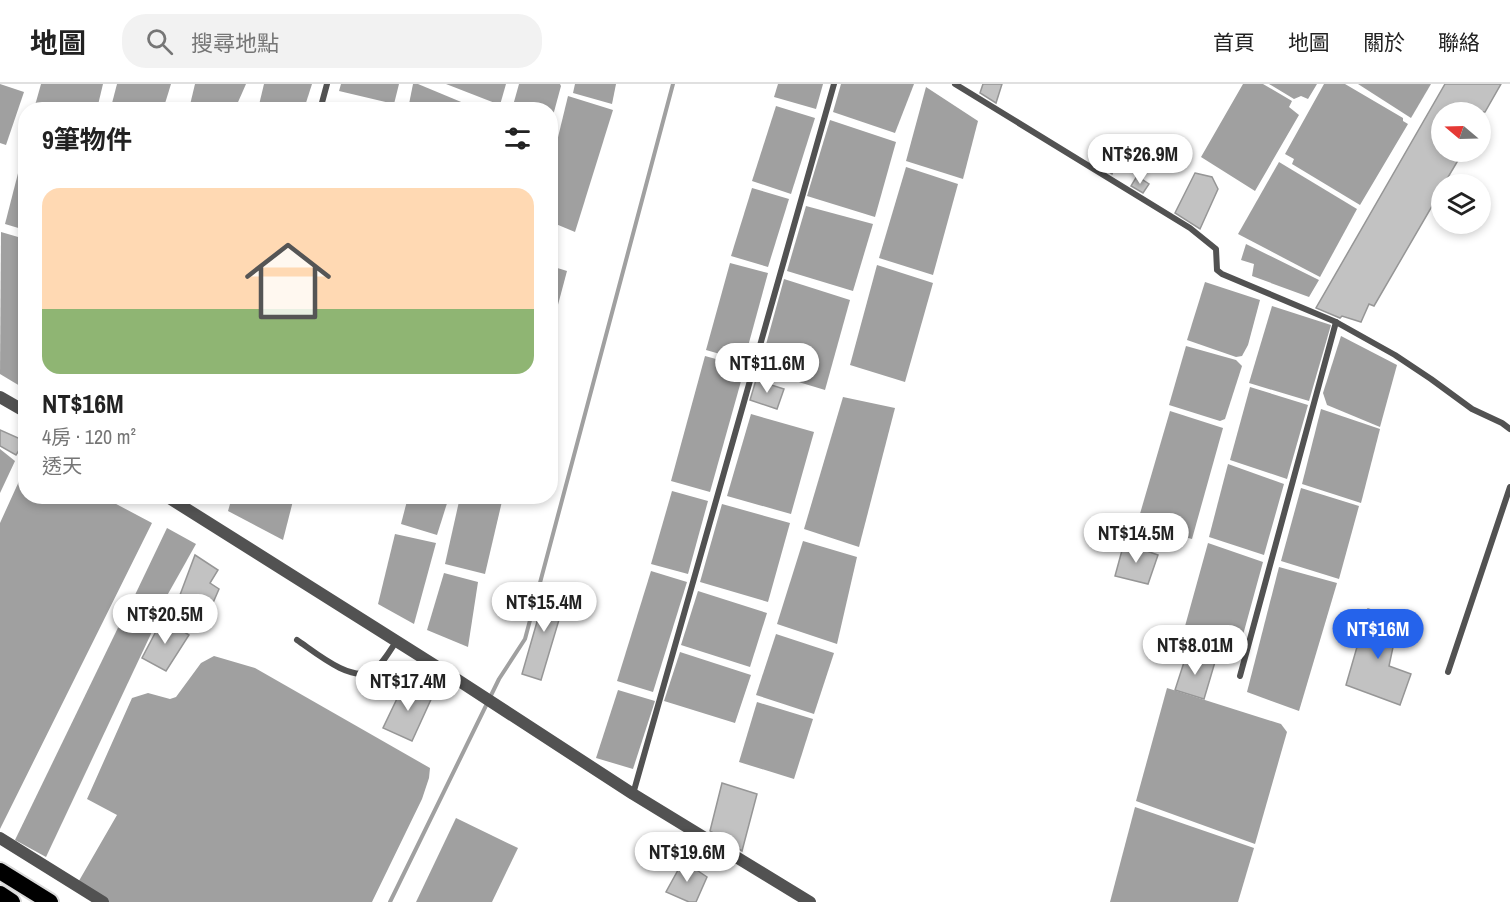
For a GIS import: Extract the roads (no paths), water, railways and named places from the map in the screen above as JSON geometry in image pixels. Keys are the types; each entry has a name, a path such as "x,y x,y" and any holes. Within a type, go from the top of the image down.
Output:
{"highway":[{"path":"0,871 50,902"},
{"path":"0,894 12,902"}],"street":[{"path":"0,397 18,407"},
{"path":"179,504 633,794 810,902"},
{"path":"0,838 103,902"}],"lane":[{"path":"322,102 327,84"},
{"path":"633,794 834,84"},
{"path":"955,84 1190,228 1216,249 1217,270 1222,274 1336,322 1395,355 1472,409 1510,429"},
{"path":"1240,676 1336,322"},
{"path":"1448,672 1510,487"},
{"path":"297,640 342,669 362,674 374,670 396,642"}],"waterway":[{"path":"390,902 499,679 525,639 673,84"}]}
